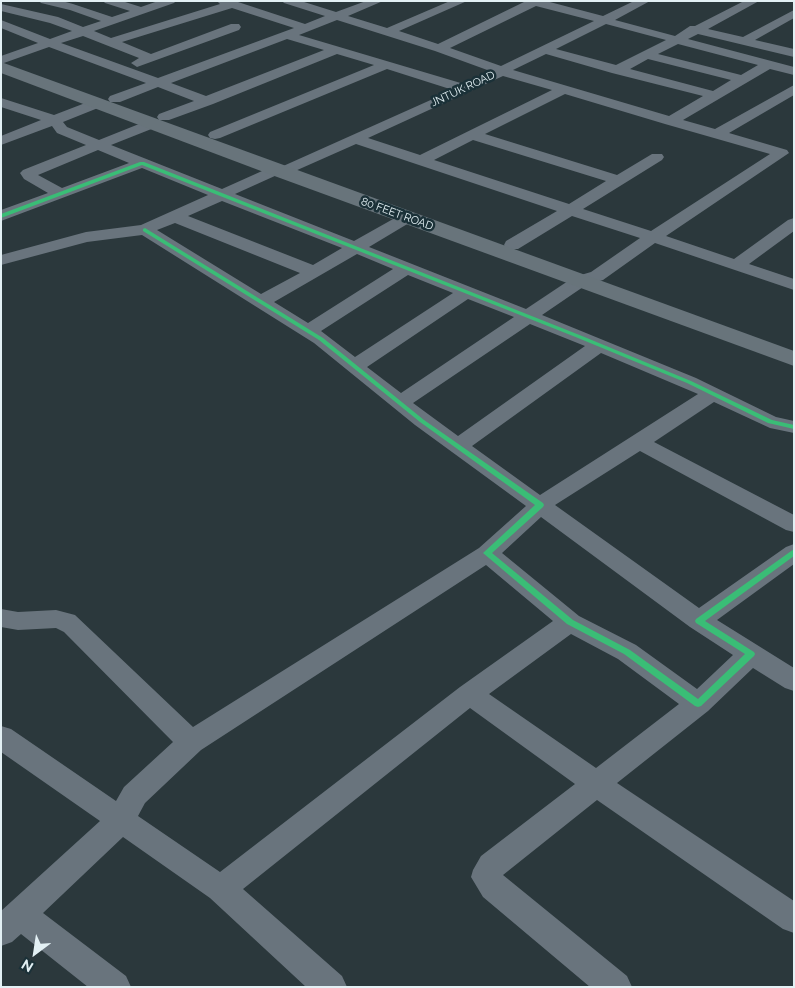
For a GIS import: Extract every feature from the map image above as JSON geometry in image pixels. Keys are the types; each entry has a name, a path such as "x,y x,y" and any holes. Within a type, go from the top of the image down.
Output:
{"main road":[{"name":"80 FEET ROAD","path":"2,61 408,217 794,349"},
{"name":"80 FEET ROAD","path":"159,120 215,135 280,167 512,245 588,279 794,359"}],"street":[{"path":"6,8 33,1"},
{"path":"45,1 73,7 112,21"},
{"path":"109,1 142,11"},
{"path":"288,1 439,48 495,69 786,155"},
{"path":"388,32 462,1"},
{"path":"617,70 753,1"},
{"path":"2,61 166,2 239,28 119,69"},
{"path":"111,42 201,14 227,2 306,28"},
{"path":"1,141 306,28 367,2"},
{"path":"439,48 534,2 794,71"},
{"name":"JNTUK ROAD","path":"280,167 356,139 465,88 495,69 598,19 631,6"},
{"path":"6,8 54,20 151,58"},
{"path":"745,41 794,13"},
{"name":"JNTUK ROAD","path":"280,167 448,84 495,69 544,50 598,19"},
{"path":"1,24 157,84 208,101"},
{"path":"678,25 794,53"},
{"path":"259,34 281,37 336,50 465,88"},
{"path":"61,194 29,176 28,172 336,50"},
{"path":"544,50 714,95"},
{"path":"646,55 742,79"},
{"path":"670,120 768,64"},
{"path":"215,135 386,65"},
{"path":"422,160 564,89"},
{"path":"716,134 794,89"},
{"path":"1,102 54,120 62,130 97,145 598,345 713,394 770,422 794,427"},
{"path":"472,135 617,180"},
{"path":"356,139 794,285"},
{"path":"400,403 528,317 786,155"},
{"path":"512,245 657,157"},
{"path":"1,216 142,163"},
{"path":"1,260 86,237 145,230 280,167"},
{"path":"175,217 314,272"},
{"path":"261,302 408,217"},
{"path":"736,265 794,222"},
{"path":"145,230 308,331 400,403 699,621 794,681"},
{"path":"308,331 406,268"},
{"path":"355,366 466,292"},
{"path":"458,446 598,345"},
{"path":"114,987 10,923 122,819 134,795 191,742 487,553 540,505 713,394"},
{"path":"639,442 794,525"},
{"path":"699,621 794,552"},
{"path":"487,553 570,622 627,652 698,704"},
{"path":"1,618 18,621 56,619 66,621 191,742"},
{"path":"222,889 470,694 570,622"},
{"path":"616,987 494,888 487,877 492,866 698,704 751,654"},
{"path":"470,694 596,784 790,910"},
{"path":"1,737 222,889 330,987"}],"cycle path":[{"path":"1,216 142,163 580,337 689,382 770,422 794,427"},
{"path":"145,230 321,339 422,421 540,505 487,553 570,622 627,652 698,704 751,654 699,621 794,552"}]}
